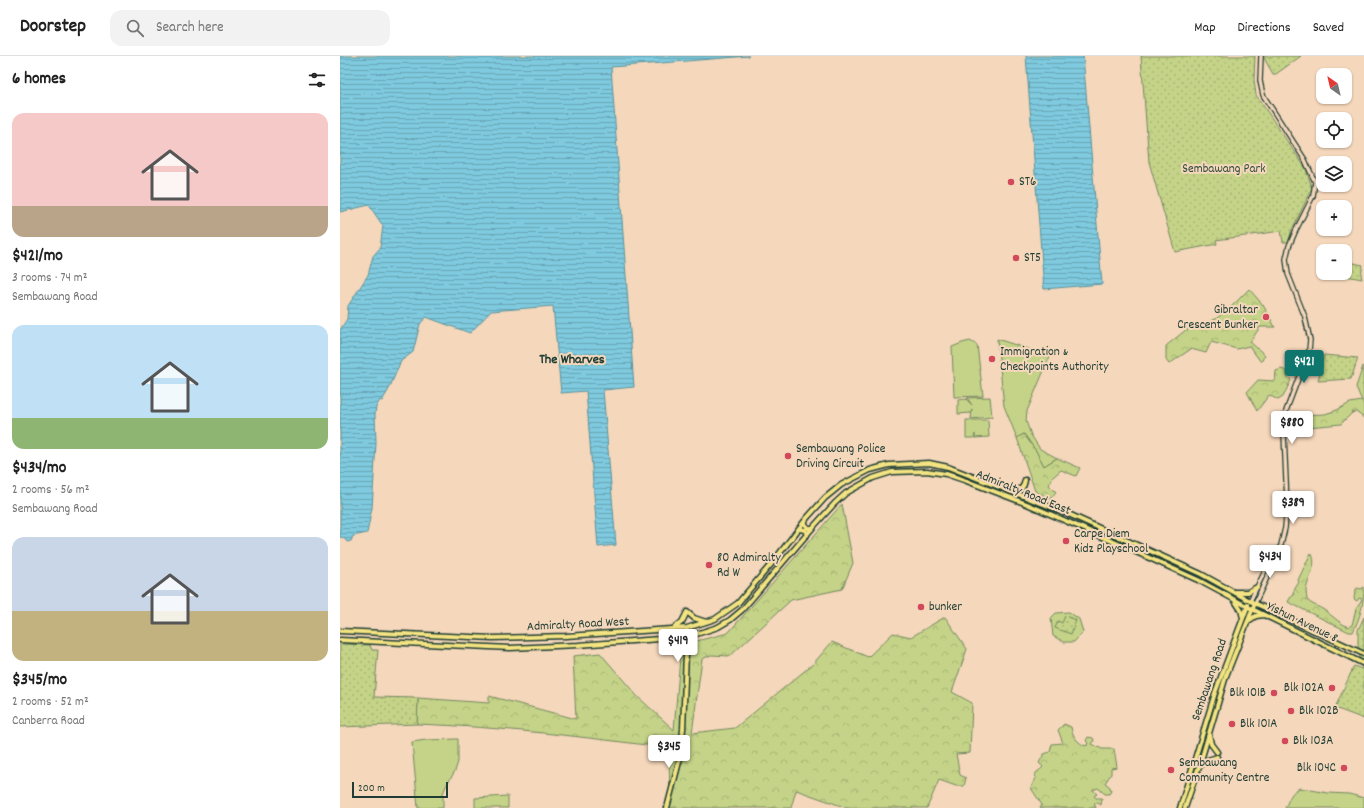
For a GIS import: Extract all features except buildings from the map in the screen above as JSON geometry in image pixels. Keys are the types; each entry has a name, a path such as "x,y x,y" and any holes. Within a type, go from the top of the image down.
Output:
{"main road":[{"name":"Admiralty Road East","path":"850,480 870,470 889,465 929,463 948,467 1064,512 1201,574 1255,603"},
{"name":"Admiralty Road East","path":"846,494 873,478 892,472 927,471 946,474 1040,510 1198,580 1252,609"},
{"name":"Admiralty Road West","path":"340,631 478,638 608,634 687,628 715,619 738,603 774,562 805,521 825,498 850,480"},
{"path":"1009,491 1017,491 1022,488 1025,480"},
{"name":"Admiralty Road West","path":"340,640 510,648 552,647 672,638 686,636 718,627 742,610 786,561 812,528 835,503 846,494"},
{"path":"805,521 808,528 812,528"},
{"path":"799,529 805,530 807,535"},
{"path":"774,562 778,564 786,561"},
{"path":"1235,592 1248,592 1257,587"},
{"path":"1233,599 1241,610 1243,618"},
{"name":"Sembawang Road","path":"1180,808 1214,693 1250,601"},
{"name":"Sembawang Road","path":"1184,808 1199,766 1226,676 1255,603"},
{"name":"Yishun Avenue 8","path":"1255,603 1331,640 1364,654"},
{"name":"Yishun Avenue 8","path":"1252,609 1364,664"},
{"path":"672,629 682,622 687,612 694,618 707,622"},
{"path":"1248,621 1256,616 1264,615"},
{"path":"667,808 680,758 683,730 687,628"},
{"path":"608,634 610,640 621,642"},
{"path":"672,638 680,641 686,650"},
{"path":"1209,732 1211,744 1217,752"},
{"path":"1199,766 1205,761 1217,758"}],"street":[{"name":"Sembawang Road","path":"1255,603 1281,545 1285,528 1287,503 1284,434 1286,411 1309,350 1310,340 1305,317 1288,274 1286,259 1289,246 1313,196 1315,182 1305,160 1263,96 1260,81 1261,56"},
{"name":"Sembawang Road","path":"1250,601 1267,567 1272,564"}],"green space":[{"name":"Sembawang Park","path":"1141,56 1255,56 1254,80 1256,95 1306,169 1312,188 1291,232 1289,242 1283,242 1281,231 1216,240 1217,244 1175,252 1149,162"},
{"path":"1265,56 1301,56 1276,74 1273,74 1265,60"},
{"path":"1352,263 1363,265 1361,275 1362,279 1352,277"},
{"path":"1249,289 1263,305 1275,327 1260,327 1250,342 1265,355 1261,362 1249,346 1237,349 1211,342 1206,353 1191,349 1169,364 1166,360 1166,346 1187,329 1203,325 1217,318"},
{"path":"997,339 1050,356 1027,411 1026,421 1031,435 1040,449 1057,458 1044,466 1024,434 1017,438 1004,406"},
{"path":"970,341 977,345 983,396 954,397 952,347"},
{"path":"1324,355 1358,358 1351,379 1318,381"},
{"path":"1363,366 1364,418 1356,412 1352,413 1341,424 1308,427 1303,431 1294,431 1292,422 1302,415 1325,414 1350,403 1362,401 1356,387"},
{"path":"1281,369 1287,371 1287,376 1291,380 1283,397 1278,400 1269,395 1257,411 1247,392 1258,380 1275,381 1276,371"},
{"path":"990,397 992,417 971,419 972,409 971,413 958,414 958,400 966,399 972,405 967,398"},
{"path":"966,420 988,420 989,437 975,438 975,434 974,438 966,438"},
{"path":"1024,434 1044,466 1057,458 1080,468 1076,476 1061,470 1053,477 1049,485 1056,492 1050,499 1035,491 1017,438"},
{"path":"842,504 853,563 842,589 791,600 730,656 711,655 702,659 692,733 735,728 813,664 832,642 868,657 893,633 911,637 945,617 967,649 952,692 972,703 970,753 956,754 960,775 966,778 964,786 956,786 939,780 927,808 847,808 796,790 791,808 670,808 669,748 480,727 417,724 418,698 489,703 489,696 576,719 573,656 600,653 637,696 674,730 681,645 728,633"},
{"path":"1311,553 1314,562 1306,591 1307,600 1348,627 1352,625 1356,609 1362,599 1359,598 1357,601 1354,599 1355,591 1357,588 1361,589 1364,587 1361,610 1353,632 1349,632 1288,602 1294,595 1293,592 1299,582 1298,580"},
{"path":"1069,612 1079,619 1083,632 1074,642 1064,642 1053,636 1051,618 1056,613"},
{"path":"1065,616 1076,620 1071,634 1055,628 1058,621 1062,623"},
{"path":"1364,617 1364,719 1335,708 1354,666 1362,669 1358,644 1358,630"},
{"path":"340,644 370,645 372,650 378,650 374,697 418,698 417,724 340,727"},
{"path":"1064,724 1071,727 1076,739 1083,745 1086,746 1088,743 1086,741 1088,737 1093,738 1094,740 1092,744 1102,749 1114,749 1117,767 1111,768 1111,774 1105,783 1110,787 1111,791 1109,794 1105,794 1098,788 1093,790 1097,794 1094,796 1096,798 1102,798 1101,805 1094,803 1096,808 1040,808 1042,805 1031,788 1036,778 1035,775 1043,767 1039,763 1044,754 1050,752 1052,744 1063,743 1058,730"},
{"path":"458,739 458,762 455,771 443,793 443,808 418,808 412,742"},
{"path":"1300,788 1328,793 1349,794 1364,798 1364,808 1285,808 1292,794"},
{"path":"508,796 508,808 475,808 475,798"}],"water":[{"path":"340,56 749,56 611,67 634,387 603,390 616,545 598,547 586,391 561,393 553,306 491,311 470,333 426,317 420,324 413,352 401,361 389,389 382,401 380,400 376,407 376,443 372,508 367,533 353,536 351,541 347,542 344,538 340,537 340,330 347,319 348,306 368,275 373,256 380,248 383,226 369,205 340,212"},
{"path":"1026,56 1083,56 1102,284 1044,289"}],"place":[{"name":"ST6","path":"1011,182"},
{"name":"ST5","path":"1016,258"},
{"name":"Gibraltar Crescent Bunker","path":"1266,317"},
{"name":"Immigration & Checkpoints Authority","path":"992,359"},
{"name":"Sembawang Police Driving Circuit","path":"788,456"},
{"name":"Carpe Diem Kidz Playschool","path":"1066,541"},
{"name":"80 Admiralty Rd W","path":"709,565"},
{"name":"bunker","path":"921,607"},
{"name":"Blk 102A","path":"1332,688"},
{"name":"Blk 101B","path":"1274,693"},
{"name":"Blk 102B","path":"1291,711"},
{"name":"Blk 101A","path":"1232,724"},
{"name":"Blk 103A","path":"1285,741"},
{"name":"Blk 104C","path":"1344,768"},
{"name":"Sembawang Community Centre","path":"1171,770"}],"district":[{"name":"The Wharves","path":"572,360"}]}
